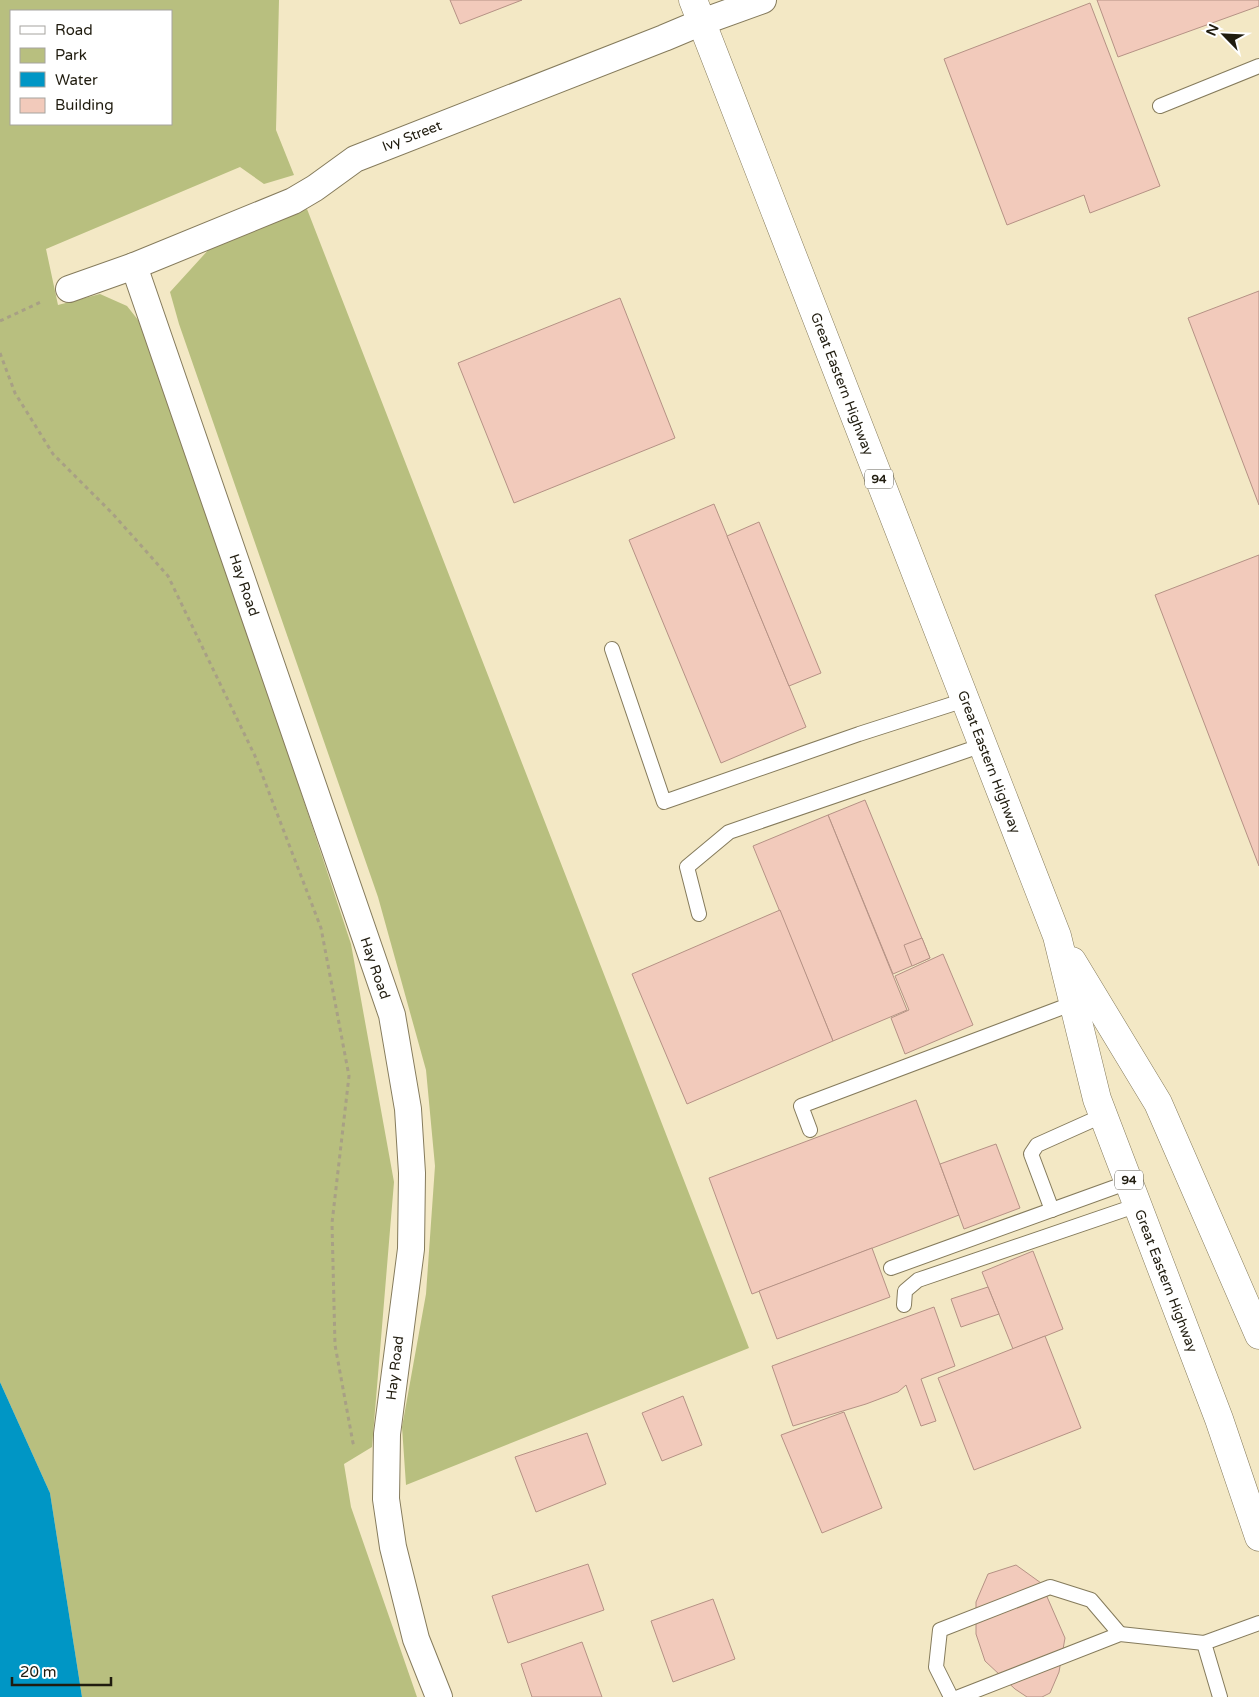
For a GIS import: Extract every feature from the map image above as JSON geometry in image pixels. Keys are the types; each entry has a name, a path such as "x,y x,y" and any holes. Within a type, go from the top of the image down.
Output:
{"highway":[{"name":"Great Eastern Highway","path":"697,11 1057,936 1097,1099 1219,1419 1259,1537"},
{"name":"Great Eastern Highway","path":"1057,936 1158,1104 1259,1335"}],"street":[{"name":"Ivy Street","path":"68,289 134,266 293,201 315,188 355,158 664,38 697,11 763,0"},
{"name":"Hay Road","path":"134,266 392,1015 408,1110 412,1173 411,1248 387,1434 386,1499 393,1546 416,1639 439,1697"}],"lane":[{"path":"1160,106 1259,66"},
{"path":"612,649 664,802 859,734 965,700"},
{"path":"699,914 687,867 729,832 983,745"},
{"path":"810,1130 801,1106 1074,1003"},
{"path":"1052,1210 1032,1154 1037,1145 1104,1115"},
{"path":"891,1268 1052,1210 1133,1193"},
{"path":"904,1305 905,1291 918,1280 1133,1193"},
{"path":"951,1697 936,1667 940,1630 1050,1587 1091,1600 1120,1634"},
{"path":"959,1697 1120,1634 1204,1643 1259,1622"},
{"path":"1204,1643 1220,1697"}],"path":[{"path":"0,321 68,289"},
{"path":"0,353 15,393 53,454 113,514 168,576 255,756 321,928 349,1076 332,1223 335,1345 353,1443 358,1451"}],"green space":[{"path":"0,0 279,0 276,130 294,175 264,184 240,167 46,249 58,305 100,294 127,306 150,335 351,944 394,1182 372,1447 344,1464 351,1507 417,1697 82,1697 50,1493 0,1382"},
{"path":"307,209 749,1348 406,1485 402,1427 426,1294 435,1166 426,1070 378,897 179,324 170,292 211,247"}],"water":[{"path":"0,1382 50,1493 82,1697 0,1697"}],"building":[{"path":"450,0 522,0 460,24"},
{"path":"1097,0 1259,0 1259,6 1118,57"},
{"path":"1090,3 1160,186 1090,213 1084,195 1007,225 944,59"},
{"path":"1259,291 1259,505 1188,318"},
{"path":"620,298 675,438 514,503 458,363"},
{"path":"714,504 806,727 721,763 629,540"},
{"path":"759,522 821,673 789,686 727,536"},
{"path":"1259,555 1259,866 1155,595"},
{"path":"865,800 930,958 893,974 828,815"},
{"path":"828,815 907,1010 833,1041 753,846"},
{"path":"780,910 833,1041 687,1104 632,974"},
{"path":"922,938 930,958 912,966 904,945"},
{"path":"943,954 973,1025 905,1054 891,1018 909,1010 895,976"},
{"path":"916,1100 959,1215 752,1294 709,1178"},
{"path":"996,1144 1020,1208 964,1229 940,1164"},
{"path":"872,1248 890,1297 777,1339 759,1291"},
{"path":"1033,1251 1063,1329 1013,1349 982,1272"},
{"path":"988,1287 999,1314 961,1327 951,1299"},
{"path":"934,1307 955,1366 921,1379 936,1421 921,1426 906,1385 898,1392 866,1404 793,1426 772,1366"},
{"path":"1045,1336 1081,1428 974,1470 938,1378"},
{"path":"683,1396 702,1445 662,1461 642,1413"},
{"path":"844,1412 882,1508 822,1533 781,1435"},
{"path":"587,1433 606,1484 536,1512 515,1457"},
{"path":"588,1564 604,1610 508,1643 492,1596"},
{"path":"1016,1565 1041,1583 1065,1638 1059,1672 1050,1693 1042,1697 1027,1697 1015,1689 985,1661 976,1634 976,1602 988,1574"},
{"path":"713,1599 735,1659 673,1682 651,1621"},
{"path":"582,1642 602,1697 532,1697 521,1664"}]}
